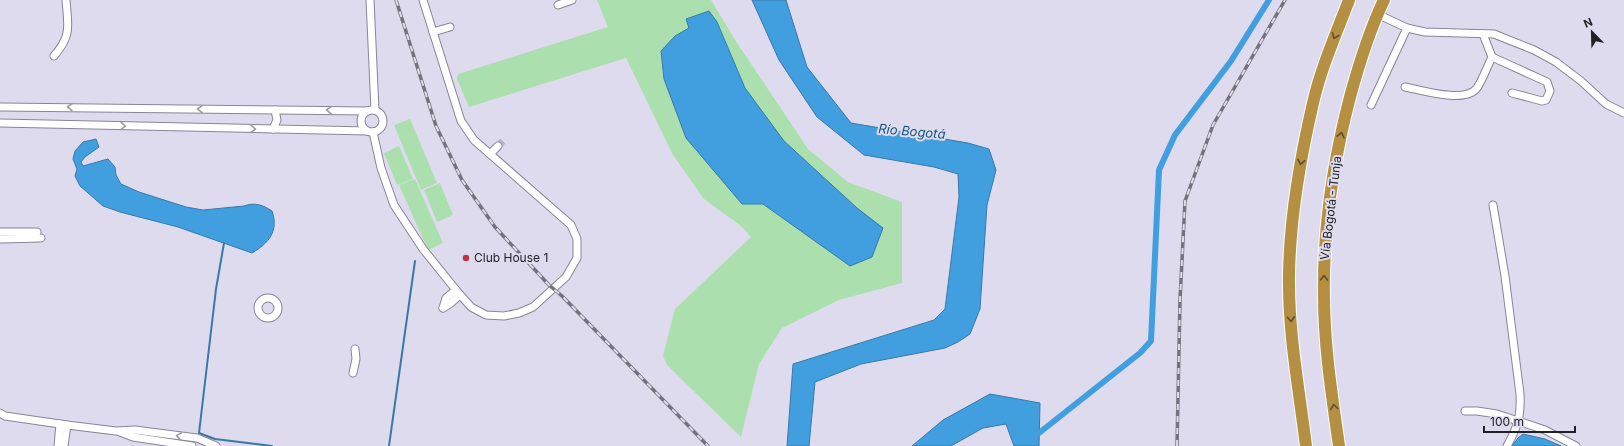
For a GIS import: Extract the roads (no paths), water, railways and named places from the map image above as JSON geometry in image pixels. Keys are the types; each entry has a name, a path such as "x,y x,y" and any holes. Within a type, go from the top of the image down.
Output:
{"highway":[{"path":"1306,446 1292,337 1289,275 1292,221 1313,102 1333,40 1349,0"},
{"name":"Vía Bogotá - Tunja","path":"1339,446 1328,366 1325,325 1325,238 1334,170 1343,127 1363,52 1377,14 1384,0"}],"street":[{"path":"54,56 63,46 67,36 68,23 66,0"},
{"path":"370,0 372,111"},
{"path":"372,111 365,113 362,124 370,132 394,205 423,249 471,307 486,315 504,316 519,314 533,307 566,277 578,258 577,239 571,225 474,140 461,121 423,0"},
{"path":"558,5 572,0"},
{"path":"1377,14 1407,28 1425,32 1494,34 1534,50 1550,59 1581,81 1606,104 1622,113"},
{"path":"433,32 450,27"},
{"path":"1371,105 1407,28"},
{"path":"1483,34 1492,57 1547,82 1550,91 1546,100 1542,101 1512,93"},
{"path":"1405,87 1456,96 1466,95 1477,89 1492,57"},
{"path":"0,107 372,111 382,115 383,122 380,129 370,132 0,123"},
{"path":"272,129 277,120 275,110"},
{"path":"490,154 498,146"},
{"path":"1493,206 1505,276 1521,409 1519,422 1507,446"},
{"path":"0,232 37,232"},
{"path":"0,239 41,238"},
{"path":"353,373 356,359 355,349"},
{"path":"1465,411 1498,414 1545,430 1576,446"},
{"path":"0,413 5,416 63,425 116,431 135,430 197,438 217,446"},
{"path":"58,446 63,425"},
{"path":"63,425 64,446"},
{"path":"116,431 133,437 192,446"},
{"path":"209,446 217,446"}],"water":[{"path":"752,0 786,0 807,67 851,123 968,143 989,149 996,170 987,205 980,309 970,334 945,348 861,364 815,382 809,446 787,446 793,364 934,320 945,309 959,197 958,174 934,167 864,155 817,117 779,60"},
{"path":"709,11 717,22 745,88 784,141 857,208 883,228 872,257 850,266 763,204 742,204 686,138 664,79 661,51 675,36 689,28 686,19"},
{"path":"96,139 99,147 85,157 81,162 83,166 108,159 115,167 116,175 121,184 139,192 186,207 203,210 255,204 265,207 272,211 274,218 271,236 268,241 252,253 178,227 103,206 80,186 75,176 77,169 73,159 75,151 83,142"},
{"path":"990,394 1040,403 1039,446 1014,446 1006,424 983,428 951,446 912,446 943,420"},
{"path":"1523,434 1545,439 1561,446 1512,446"}],"waterway":[{"path":"1039,433 1140,353 1151,341 1159,170 1175,135 1231,61 1269,0"},
{"path":"224,243 216,289 199,433 215,439 272,446"},
{"path":"389,446 415,261"}],"tunnel":[{"path":"498,146 503,141"}],"railway":[{"path":"396,0 436,126 462,180 495,227 549,285 562,296 708,446"},
{"path":"1177,446 1180,300 1185,201 1213,125 1285,0"}],"place":[{"name":"Club House 1","path":"466,258"}],"water label":[{"name":"Río Bogotá","path":"912,131"}]}
